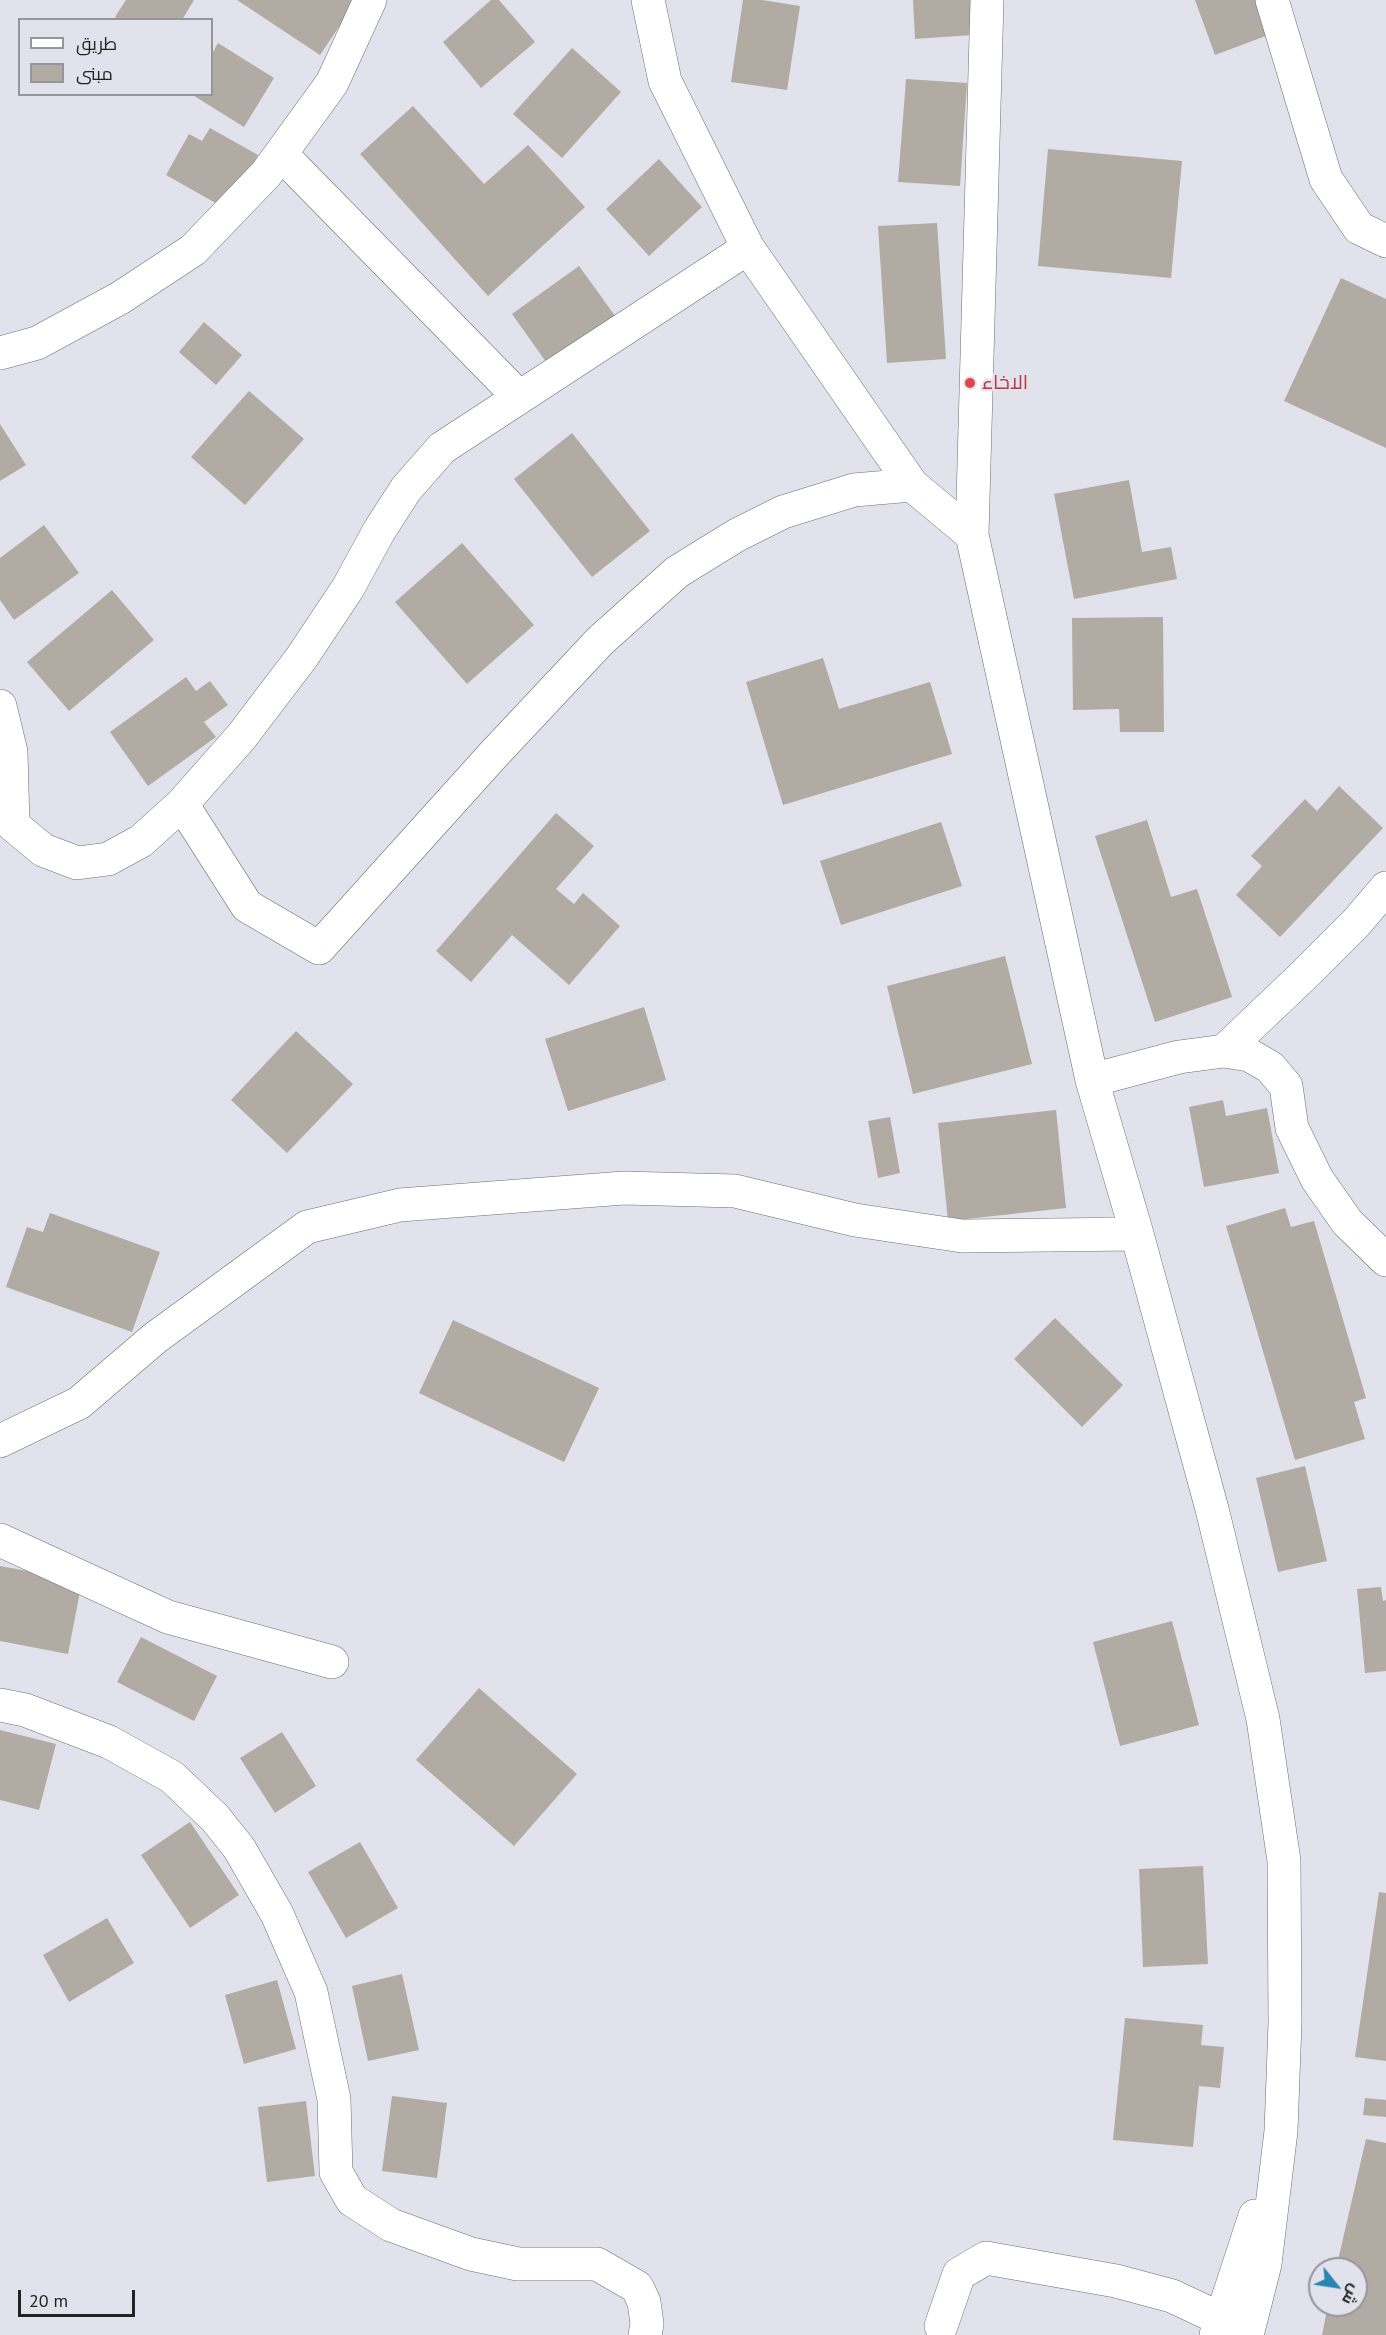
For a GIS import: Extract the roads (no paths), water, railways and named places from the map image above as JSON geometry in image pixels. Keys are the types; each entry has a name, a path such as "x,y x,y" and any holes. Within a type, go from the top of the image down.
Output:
{"street":[{"path":"0,353 47,338 120,298 193,250 266,174 332,83 370,0"},
{"path":"648,0 665,81 748,248 912,485 972,535"},
{"path":"941,2326 959,2274 986,2258 1116,2281 1172,2296 1228,2330 1265,2264 1281,2131 1285,2023 1284,1861 1263,1719 1212,1509 1137,1234 1092,1080 972,535 987,0"},
{"path":"1272,0 1326,179 1359,228 1386,241"},
{"path":"281,154 519,397"},
{"path":"0,706 10,752 13,825 43,850 77,863 108,859 141,842 182,804 242,736 302,657 348,588 406,489 442,448 748,248"},
{"path":"182,804 247,906 320,948 493,755 600,641 677,572 737,535 783,512 854,490 912,485"},
{"path":"1224,1051 1356,923 1386,888"},
{"path":"1092,1080 1179,1057 1224,1051 1249,1055 1270,1067 1286,1086 1292,1128 1317,1179 1347,1222 1386,1260"},
{"path":"0,1442 79,1403 155,1338 307,1227 400,1206 624,1188 735,1191 855,1220 962,1236 1137,1234"},
{"path":"0,1540 168,1617 332,1662"},
{"path":"0,1705 25,1710 110,1742 172,1777 215,1818 239,1848 277,1914 311,1992 334,2099 336,2172 352,2200 391,2225 471,2254 518,2264 597,2264 637,2287 644,2302 647,2324 645,2335"}],"place":[{"name":"الاخاء","path":"970,383"}]}
